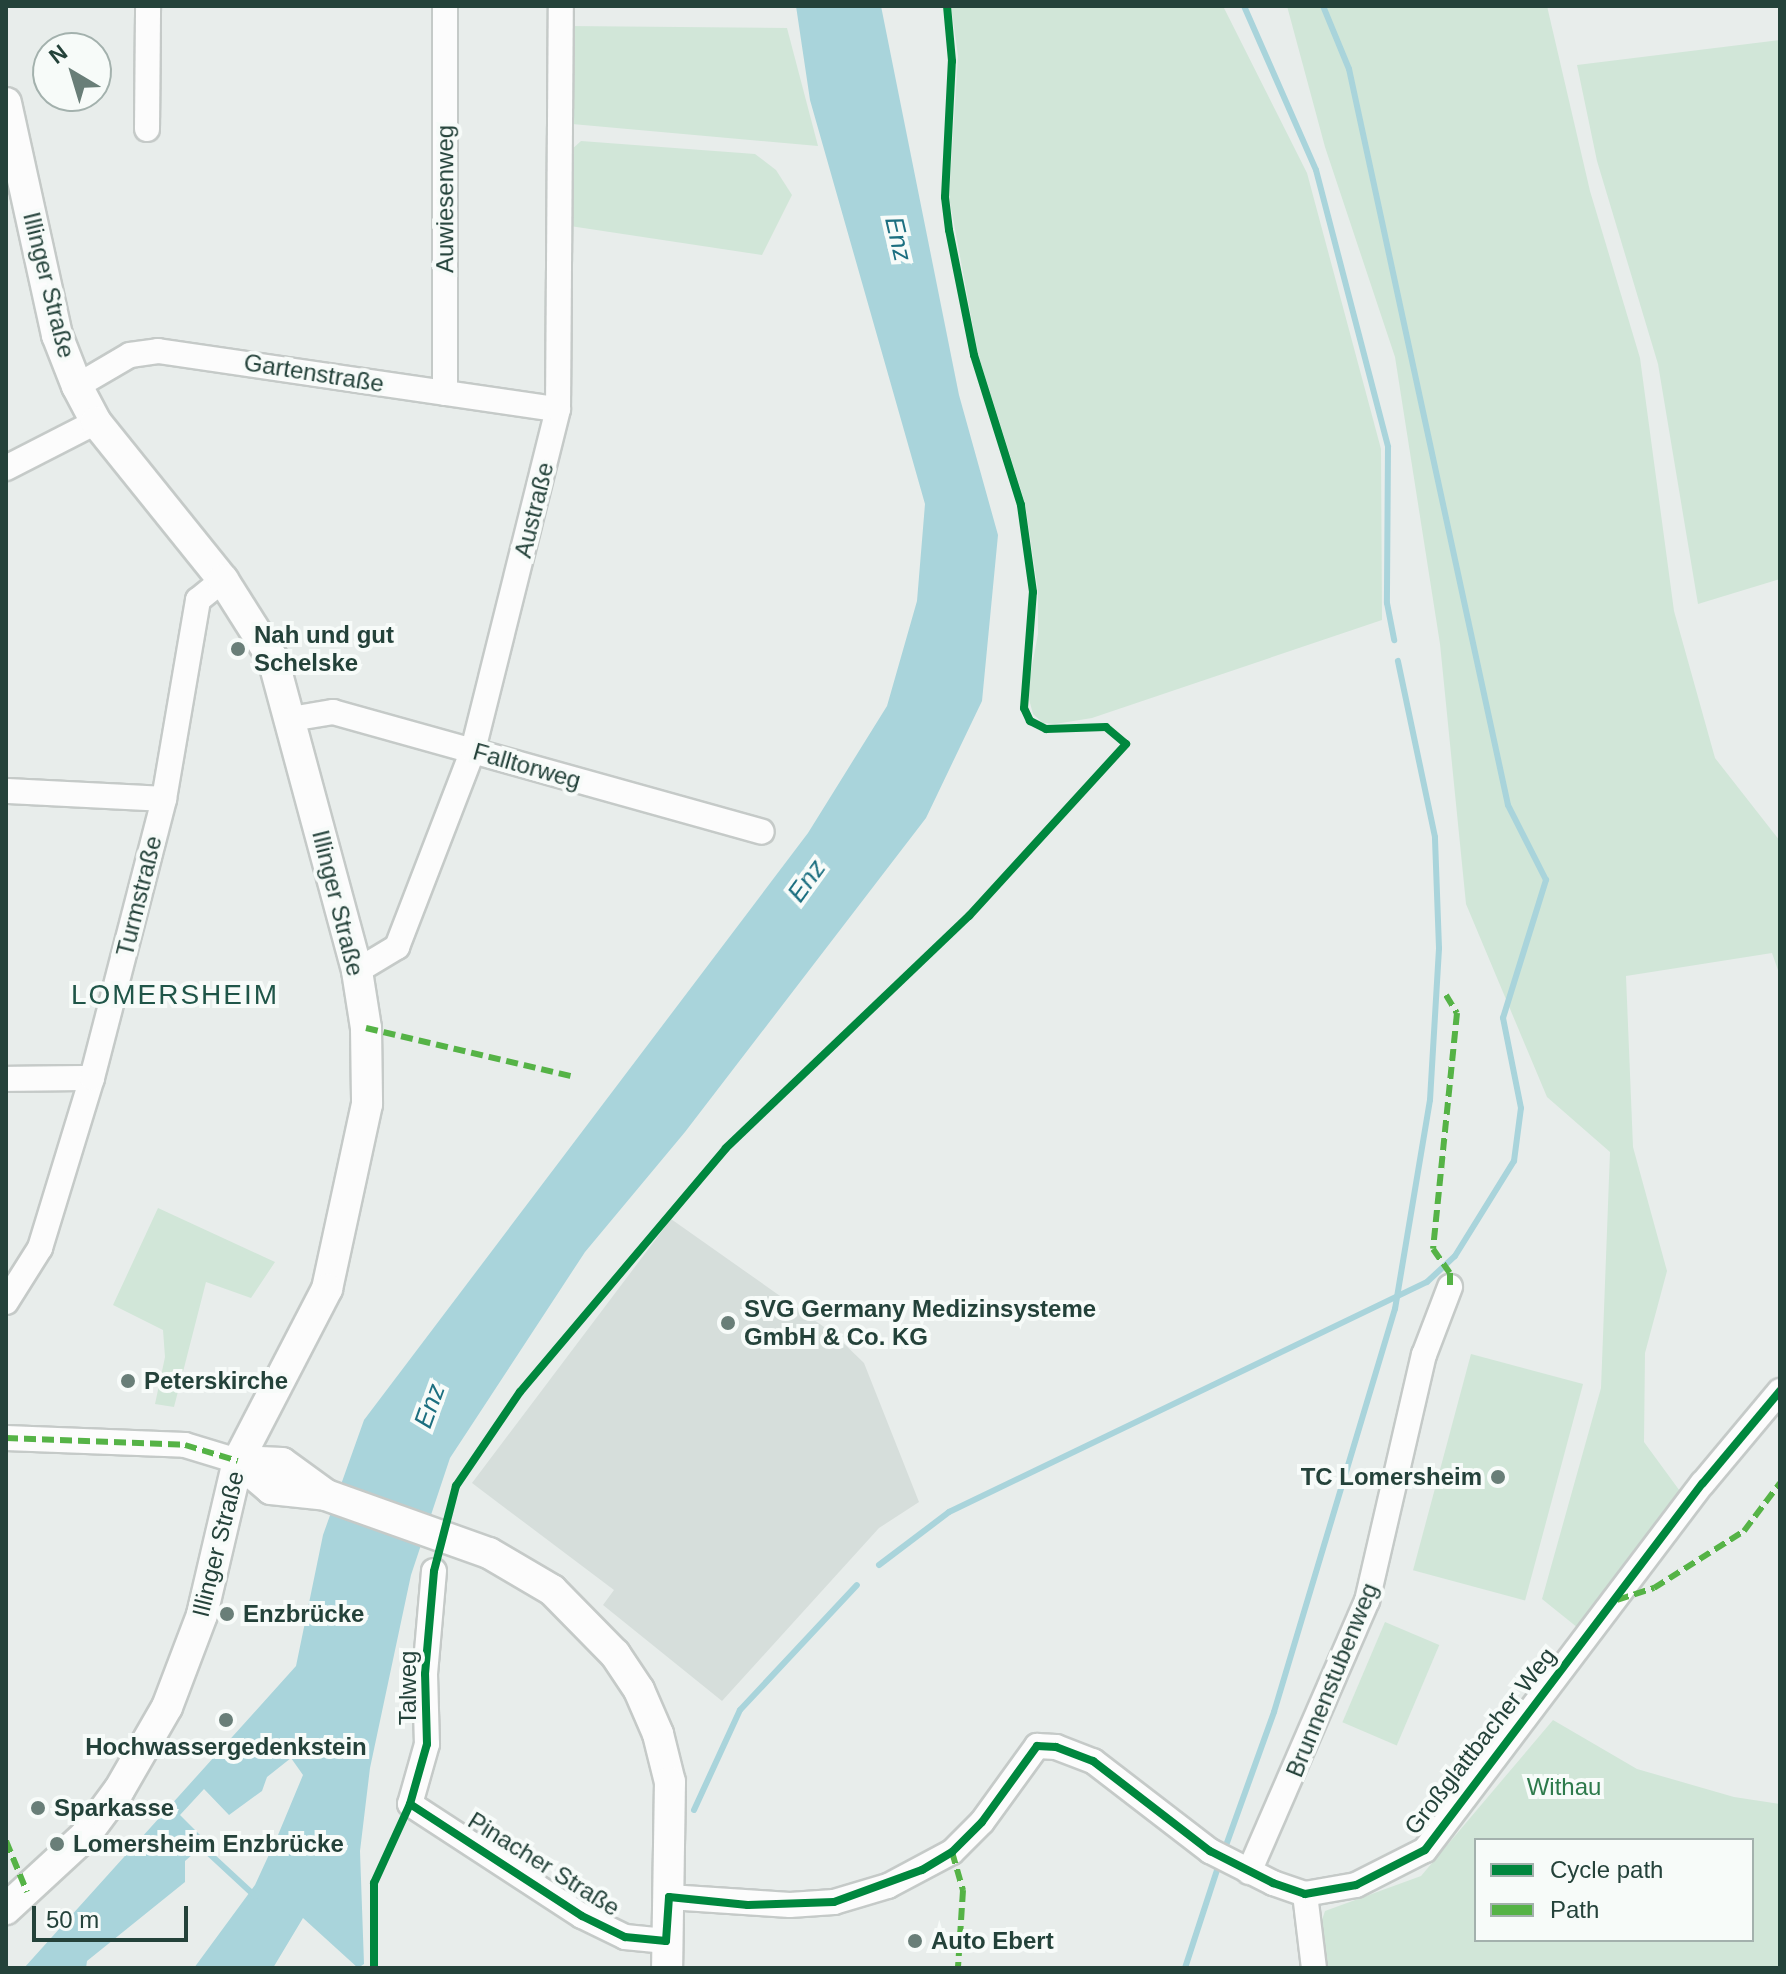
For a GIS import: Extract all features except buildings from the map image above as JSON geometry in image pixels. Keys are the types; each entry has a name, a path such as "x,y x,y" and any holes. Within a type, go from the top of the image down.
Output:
{"street":[{"path":"147,129 148,6"},
{"name":"Auwiesenweg","path":"445,6 445,393"},
{"name":"Austraße","path":"357,971 397,947 473,750 558,409 561,6"},
{"name":"Illinger Straße","path":"6,103 57,335 77,386 96,422 223,580 273,659 357,971 366,1028 367,1104 327,1289 238,1461 202,1615 185,1665 149,1741 79,1844 6,1909"},
{"name":"Gartenstraße","path":"77,386 130,355 158,351 558,409"},
{"path":"6,468 96,422"},
{"name":"Turmstraße","path":"6,1302 40,1248 92,1078 164,799 198,600 223,580"},
{"name":"Falltorweg","path":"291,719 333,712 762,832"},
{"path":"6,791 164,799"},
{"path":"6,1079 92,1078"},
{"name":"Brunnenstubenweg","path":"1242,1869 1266,1840 1367,1601 1424,1355 1450,1287"},
{"name":"Großglattbacher Weg","path":"1305,1894 1356,1885 1425,1850 1703,1483 1780,1391"},
{"path":"6,1438 171,1445 211,1450 238,1461"},
{"name":"Pinacher Straße","path":"238,1461 271,1489 298,1485 458,1537 552,1590 587,1621 639,1690 658,1734 670,1782 667,1954 582,1916 410,1804"},
{"name":"Talweg","path":"410,1804 427,1744 425,1674 434,1571"},
{"path":"669,1897 790,1905 834,1902 888,1886 952,1852 982,1822 1037,1746 1056,1747 1093,1761 1210,1851 1242,1869 1305,1894 1314,1968"},
{"path":"1300,1968 1311,1936"}],"shaded area":[{"path":"671,1219 834,1334 864,1363 919,1502 879,1528 722,1701 603,1605 614,1590 472,1483"}],"green space":[{"path":"951,6 1223,6 1307,173 1381,449 1382,620 1092,718 1055,724 1043,723 1033,714 1027,692 1038,634 1038,591 1025,503 978,354 949,197 958,56"},
{"path":"1287,6 1547,6 1590,191 1640,358 1674,611 1715,758 1780,841 1780,976 1772,953 1626,976 1633,1147 1667,1271 1645,1353 1644,1442 1685,1498 1583,1632 1542,1599 1601,1388 1610,1152 1547,1097 1466,904 1440,644 1395,357 1325,147"},
{"path":"568,26 787,28 818,146 572,124"},
{"path":"1780,40 1780,579 1698,604 1658,364 1597,161 1577,65"},
{"path":"581,141 755,154 776,170 792,195 762,255 570,226 570,151"},
{"path":"158,1208 275,1262 251,1298 206,1282 174,1407 155,1404 165,1357 163,1330 113,1305"},
{"name":"TC Lomersheim","path":"1471,1354 1583,1384 1525,1600 1413,1570"},
{"path":"1385,1622 1439,1645 1397,1745 1342,1722"},
{"name":"Withau","path":"1553,1720 1637,1769 1734,1797 1780,1804 1780,1968 1306,1968 1325,1911 1421,1876"}],"water":[{"name":"Enz","path":"796,6 881,6 959,395 998,535 982,701 926,818 685,1132 585,1252 450,1458 411,1575 370,1768 360,1851 364,1964 358,1968 303,1918 273,1968 194,1968 255,1885 303,1775 291,1758 267,1777 262,1791 229,1815 204,1789 180,1815 207,1842 185,1861 185,1882 87,1961 86,1968 24,1968 296,1666 323,1535 364,1420 808,833 887,706 917,601 925,504 810,100"}],"waterway":[{"path":"1244,6 1316,170 1388,447 1387,603 1394,640"},
{"path":"879,1565 949,1512 1427,1282 1455,1256 1514,1161 1521,1108 1503,1018 1546,880 1508,805 1349,69 1323,6"},
{"path":"1224,1851 1274,1712 1395,1309 1430,1100 1439,948 1435,837 1398,661"},
{"path":"694,1810 740,1710 857,1585"},
{"path":"194,1847 201,1846 255,1896"},
{"path":"1185,1968 1220,1861"}],"marked path":[{"path":"1446,995 1457,1013 1433,1249 1450,1273 1450,1287"},
{"path":"366,1028 575,1077"},
{"path":"6,1438 185,1445 238,1461"},
{"path":"1617,1600 1654,1588 1744,1531 1780,1483"},
{"path":"6,1841 27,1892"},
{"path":"952,1852 963,1890 958,1968"}],"cycle path":[{"path":"374,1968 374,1883 410,1804 427,1744 425,1674 434,1571 456,1486 520,1392 726,1148 969,916 1126,744 1106,727 1046,729 1030,721 1024,708 1033,592 1021,505 974,355 945,197 952,61 947,6"},
{"path":"410,1804 582,1916 625,1937 666,1941 669,1897 748,1905 834,1902 922,1870 952,1852 982,1822 1037,1746 1056,1747 1093,1761 1210,1851 1273,1883 1305,1894 1356,1885 1425,1850 1703,1483 1780,1391"}],"place":[{"name":"Nah und gut Schelske","path":"238,649"},
{"name":"SVG Germany Medizinsysteme GmbH & Co. KG","path":"728,1323"},
{"name":"Peterskirche","path":"128,1381"},
{"name":"TC Lomersheim","path":"1498,1477"},
{"name":"Enzbrücke","path":"227,1614"},
{"name":"Hochwassergedenkstein","path":"226,1720"},
{"name":"Sparkasse","path":"38,1808"},
{"name":"Lomersheim Enzbrücke","path":"57,1844"},
{"name":"Auto Ebert","path":"915,1941"}],"district":[{"name":"LOMERSHEIM","path":"175,995"}]}
